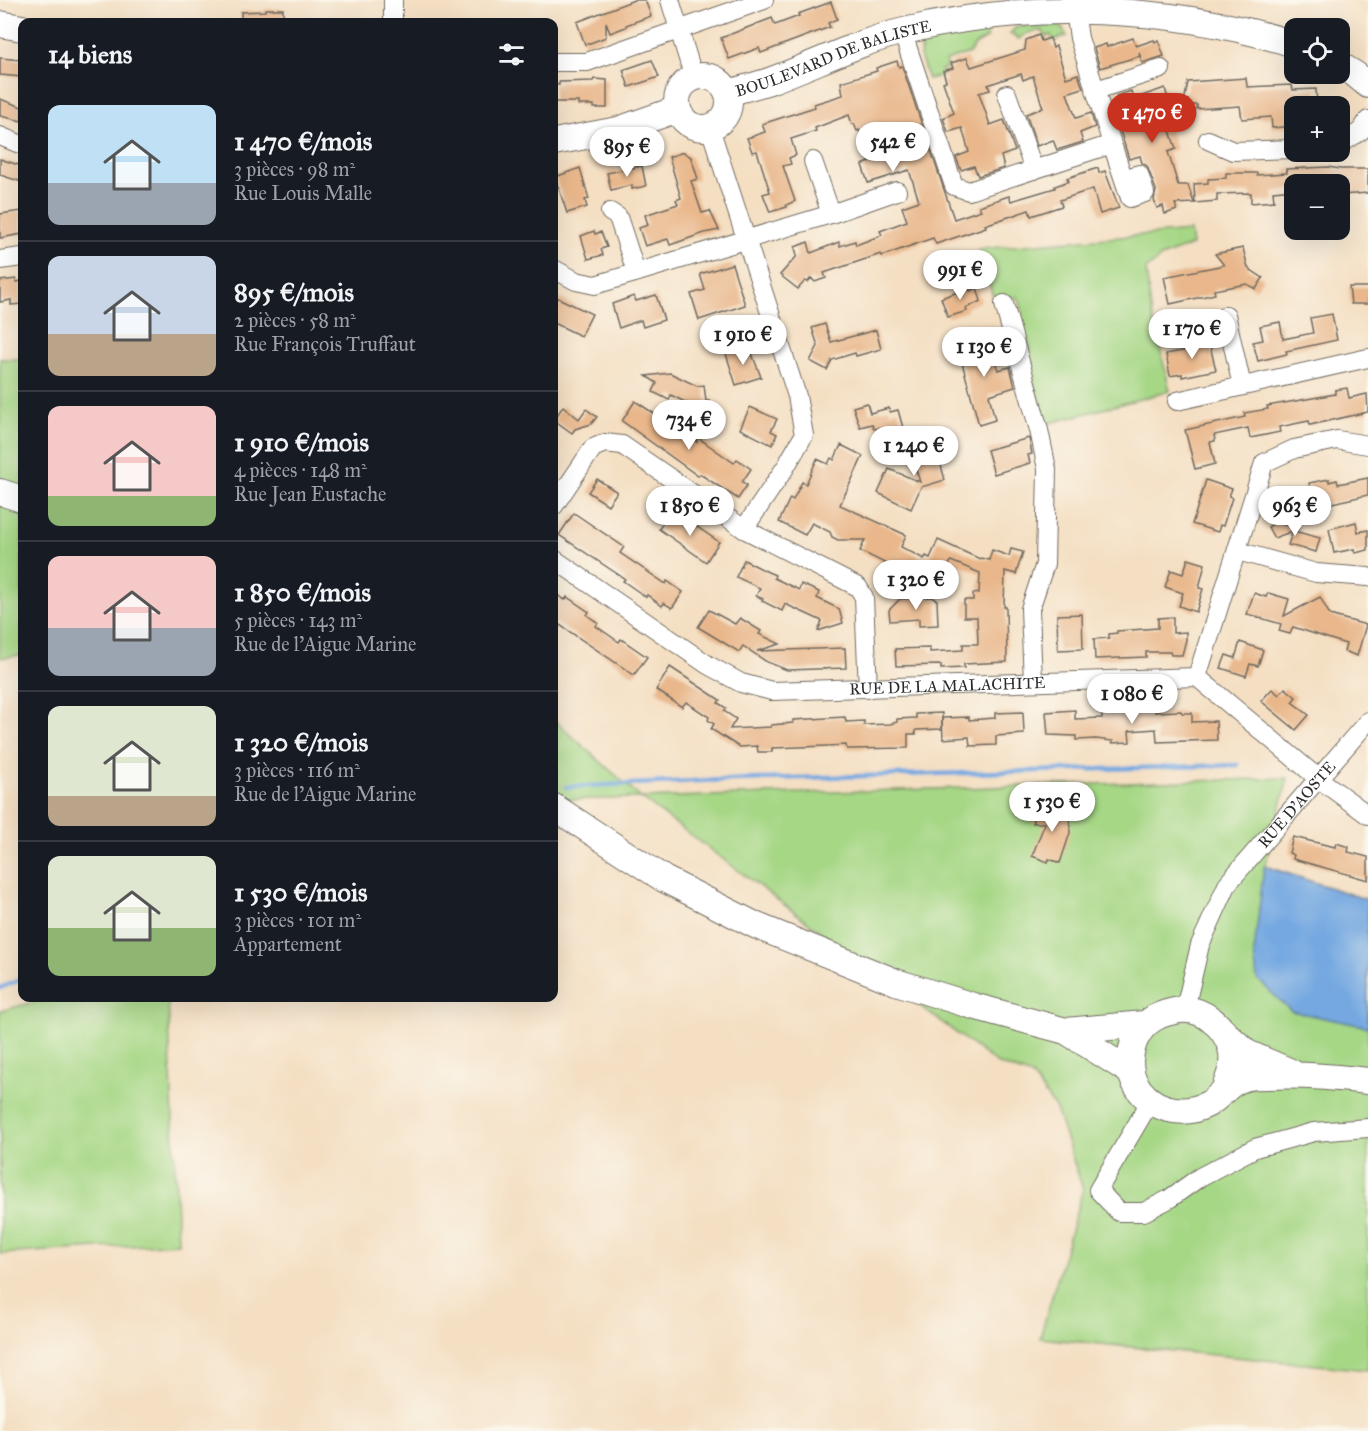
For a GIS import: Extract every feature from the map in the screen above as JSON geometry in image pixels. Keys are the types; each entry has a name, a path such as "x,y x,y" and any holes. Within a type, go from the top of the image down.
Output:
{"main road":[{"name":"BOULEVARD DE BALISTE","path":"728,93 770,81 838,53 902,31 973,17 1020,11 1117,10 1178,18 1262,34 1284,41"},
{"path":"0,24 18,27"},
{"path":"1350,71 1368,86"},
{"path":"704,76 714,78 723,85 728,93 730,104 727,114 720,123 711,128 690,125 682,118 678,109 677,99 680,90 694,78 704,76"},
{"path":"1368,97 1368,109"},
{"path":"558,141 618,130 678,109"},
{"path":"0,492 18,498"},
{"path":"558,810 664,879 757,927 896,982 1066,1031 1129,1071"},
{"path":"1296,1074 1247,1053 1207,1016 1185,1009 1163,1012 1144,1024 1132,1044 1129,1071 1136,1086 1150,1102 1169,1110 1191,1111 1210,1103 1225,1088 1245,1077 1296,1074 1368,1081"},
{"path":"1066,1031 1144,1024"},
{"path":"1223,1031 1231,1049 1232,1059 1232,1069 1225,1088"}],"street":[{"path":"393,0 393,18"},
{"path":"670,0 694,78"},
{"path":"558,62 586,62 764,0"},
{"path":"1080,11 1077,24 1079,38 1124,179"},
{"path":"902,31 954,186 969,191 1112,144"},
{"path":"1096,90 1161,69"},
{"path":"1007,94 1034,170"},
{"path":"1350,138 1361,131 1368,120"},
{"path":"711,128 797,396 804,435 744,529"},
{"path":"0,136 18,143"},
{"path":"1208,140 1233,151 1284,149"},
{"path":"813,161 831,213"},
{"path":"558,270 576,281 595,285 831,213 897,190"},
{"path":"610,212 618,217 636,272"},
{"path":"0,260 18,257"},
{"path":"1004,304 1039,430 1047,469 1045,564 1029,609 1033,682"},
{"path":"1226,315 1242,386"},
{"path":"1177,401 1368,358"},
{"path":"1368,445 1337,440 1294,449 1264,463 1197,677 1319,779 1368,815"},
{"path":"558,500 593,448 605,443 622,445 744,529 858,587 864,597 868,689"},
{"path":"1238,551 1316,573 1368,577"},
{"name":"RUE DE LA MALACHITE","path":"558,562 708,665 741,682 772,691 1197,677"},
{"name":"RUE D'AOSTE","path":"1185,1009 1200,945 1228,883 1368,721"},
{"path":"1150,1102 1098,1190 1119,1212 1144,1212 1169,1199 1200,1177 1255,1148 1314,1132 1368,1128"}],"green space":[{"path":"1051,25 1061,27 1067,36 1053,40 1051,35 1045,37 1043,31 1037,31 1019,39 1010,34 1016,27"},
{"path":"985,30 987,38 976,44 969,53 946,61 948,67 941,70 943,75 928,79 920,56 922,45 935,39"},
{"path":"1190,231 1192,245 1161,257 1146,270 1151,310 1170,391 1046,424 1014,321 1023,312 1018,297 994,300 979,249"},
{"path":"0,359 18,359 18,656 0,658"},
{"path":"558,724 641,798 558,800"},
{"path":"1288,778 1265,866 1368,900 1368,1370 1040,1338 1083,1189 1056,1109 1032,1076 998,1064 641,798"},
{"path":"34,1002 168,1002 178,1243 0,1254 0,1011"}],"water":[{"path":"1264,866 1368,900 1368,1027 1291,1011 1257,979 1254,952"}],"building":[{"path":"634,0 645,0 651,16 610,33 606,22 606,37 585,45 577,22"},
{"path":"831,2 837,19 828,23 830,27 761,53 759,48 729,59 721,38 772,18 775,25"},
{"path":"265,9 283,9 283,18 241,18 241,12 265,11"},
{"path":"1039,35 1041,41 1050,38 1053,48 1056,46 1066,78 1078,74 1083,88 1067,93 1076,118 1091,113 1095,127 1080,133 1083,142 1057,150 1053,140 1037,146 1026,114 1043,108 1033,76 1023,80 1021,74 1002,80 988,85 990,90 979,93 990,125 1004,120 1015,151 1001,156 1004,168 978,176 974,166 961,170 956,157 969,152 962,128 948,132 943,118 954,113 943,82 946,81 943,71 953,68 951,63 967,58 971,67 1025,50 1026,40"},
{"path":"1133,38 1136,46 1158,40 1164,56 1142,63 1139,52 1140,56 1100,68 1094,48 1106,44 1107,47"},
{"path":"0,58 18,60 18,77 0,75"},
{"path":"652,60 659,77 629,87 623,70"},
{"path":"897,61 899,67 902,66 954,219 981,210 979,206 1009,196 1011,201 1055,188 1069,181 1067,178 1098,168 1099,173 1105,171 1119,208 1100,214 1093,189 1060,200 1062,206 1031,216 1029,210 936,244 933,238 824,273 826,278 815,282 811,278 798,289 780,275 797,256 795,247 808,242 811,253 839,242 840,246 855,241 856,245 882,235 880,231 907,221 902,207 919,201 909,170 868,183 862,165 870,162 863,137 852,124 849,115 815,128 816,131 791,139 796,155 789,158 791,164 783,166 795,201 786,205 787,207 770,212 763,194 770,192 757,151 752,152 747,138 765,132 762,124 815,107 814,104 843,95 841,82 877,71 876,68"},
{"path":"1246,78 1247,87 1292,85 1293,90 1316,89 1316,96 1284,96 1284,127 1272,128 1271,117 1242,119 1240,106 1197,109 1197,105 1189,105 1188,100 1184,102 1188,82"},
{"path":"594,79 607,80 607,108 578,105 578,102 558,102 559,82 593,81"},
{"path":"1165,88 1170,106 1162,106 1176,149 1168,152 1178,185 1188,185 1194,203 1175,204 1177,210 1165,214 1163,206 1157,208 1154,200 1156,190 1147,166 1142,163 1140,156 1129,159 1112,105 1118,102 1116,96 1131,91 1133,99"},
{"path":"0,99 18,106 18,120 0,116"},
{"path":"683,152 691,157 698,179 691,181 702,213 710,211 719,230 670,245 668,239 645,246 639,228 648,225 645,215 678,204 676,200 681,198 669,157"},
{"path":"0,159 18,165 18,181 0,175"},
{"path":"642,166 646,186 632,189 632,185 611,190 607,173"},
{"path":"1328,167 1368,169 1368,193 1350,194 1350,174 1284,174 1284,190 1273,191 1274,201 1251,203 1251,193 1217,194 1217,201 1195,203 1194,184 1208,183 1208,179 1226,178 1226,173 1257,173 1257,175 1287,173 1286,169"},
{"path":"580,168 589,199 585,200 587,207 567,213 558,186 558,176"},
{"path":"18,212 18,235 0,238 0,214"},
{"path":"594,231 595,234 601,232 607,247 601,249 603,255 588,259 581,236"},
{"path":"1243,248 1248,268 1263,278 1256,289 1247,284 1214,290 1215,294 1170,304 1164,277 1224,265 1215,254"},
{"path":"732,264 745,305 699,320 691,294 705,290 700,274"},
{"path":"16,279 18,304 11,305 11,300 0,302 0,281"},
{"path":"1349,287 1368,287 1368,304 1351,304"},
{"path":"969,288 970,291 977,288 981,301 966,308 967,311 948,317 941,298"},
{"path":"656,295 664,320 643,327 641,320 619,328 612,304 634,296 636,301"},
{"path":"558,298 592,314 581,336 558,325"},
{"path":"1332,314 1337,340 1286,351 1287,354 1258,361 1253,342 1263,340 1260,326 1280,322 1283,339 1313,333 1310,318"},
{"path":"825,324 831,342 876,330 881,349 832,360 827,370 810,361 818,346 812,328"},
{"path":"1208,338 1216,370 1182,377 1182,374 1170,376 1166,354 1197,348 1196,341"},
{"path":"989,340 998,370 1010,367 1015,387 989,395 995,420 979,425 958,348"},
{"path":"749,346 761,377 736,385 726,354"},
{"path":"670,373 697,386 704,385 706,401 710,401 711,411 707,419 694,413 693,406 671,395 669,400 653,392 657,383 646,376"},
{"path":"1347,388 1349,398 1367,394 1368,412 1310,425 1309,421 1279,427 1280,432 1250,438 1248,428 1214,435 1215,441 1210,442 1215,464 1195,469 1185,430 1245,417 1244,413 1268,409 1267,406 1335,394 1335,390"},
{"path":"635,401 697,442 697,437 734,463 737,459 751,469 742,482 747,485 738,499 700,474 698,476 622,421"},
{"path":"867,403 870,413 889,408 890,412 898,410 903,428 881,434 879,428 874,429 872,424 860,427 853,407"},
{"path":"563,406 579,419 586,409 597,417 591,424 575,429 572,433 558,423 558,414"},
{"path":"750,407 777,419 771,431 777,434 772,445 740,429"},
{"path":"1029,438 1032,454 1028,455 1030,463 994,474 987,450"},
{"path":"935,444 945,480 921,487 911,509 878,493 889,469 920,482 910,451"},
{"path":"841,445 863,456 840,505 906,535 901,547 924,559 926,556 930,558 938,540 980,559 989,560 992,550 1009,556 1011,549 1023,552 1016,574 1005,571 1007,662 964,664 964,668 941,669 941,665 896,666 895,649 930,648 930,652 963,650 963,644 978,644 977,617 964,617 964,600 973,600 973,594 979,593 980,573 951,561 943,578 915,578 860,551 865,540 838,540 832,537 830,532 812,523 805,535 779,522 790,498 793,500 802,482 806,484 817,459 828,464 831,458 834,460"},
{"path":"1368,478 1368,495 1314,507 1309,483 1329,479 1329,482 1337,480 1338,484"},
{"path":"597,479 617,492 608,505 588,492"},
{"path":"1206,480 1232,489 1229,496 1232,498 1223,526 1220,525 1218,532 1192,524"},
{"path":"1276,493 1296,499 1293,512 1271,510"},
{"path":"574,513 624,547 620,553 666,584 667,581 683,592 672,608 664,603 662,606 647,595 646,597 623,581 625,579 559,535"},
{"path":"669,513 685,524 687,520 719,542 706,562 659,529"},
{"path":"1276,522 1298,529 1294,531 1320,538 1316,552 1288,545 1293,531 1274,538 1268,527"},
{"path":"1356,522 1358,532 1368,530 1368,550 1355,553 1354,549 1334,553 1329,529"},
{"path":"1188,559 1205,564 1199,588 1203,589 1196,612 1179,606 1183,593 1165,587 1171,570 1183,574"},
{"path":"744,560 799,590 801,584 819,592 817,598 839,609 843,623 818,631 822,621 785,604 782,611 762,601 763,599 756,596 760,588 736,577"},
{"path":"1254,593 1266,597 1268,593 1289,599 1284,616 1320,597 1330,615 1366,625 1357,656 1344,651 1346,644 1293,627 1290,634 1279,631 1281,624 1247,614"},
{"path":"558,596 565,600 567,597 589,612 587,615 598,623 596,626 619,642 621,639 647,657 634,675 558,624"},
{"path":"932,597 937,600 938,625 919,626 919,619 890,621 889,610 900,599"},
{"path":"709,610 735,624 740,618 761,631 759,634 780,644 757,651 845,648 846,668 787,670 767,662 743,646 739,652 698,627"},
{"path":"1082,614 1083,649 1058,650 1057,615"},
{"path":"1173,617 1173,633 1186,632 1182,655 1171,655 1170,652 1146,652 1146,657 1095,659 1094,639 1109,638 1109,634 1117,633 1117,631 1158,628 1158,618"},
{"path":"1240,642 1263,650 1258,666 1250,664 1246,676 1221,668 1226,655 1235,658"},
{"path":"670,667 720,700 718,703 726,708 724,711 736,719 730,729 771,727 771,725 793,723 793,720 845,717 846,722 864,721 864,725 890,724 897,722 897,719 916,718 916,714 942,713 942,729 916,730 916,734 908,734 908,748 847,749 846,745 772,748 772,752 758,752 757,746 739,747 711,729 714,724 708,720 709,717 686,702 682,707 656,690"},
{"path":"1285,688 1296,697 1292,702 1309,715 1296,730 1261,701 1272,689 1279,695"},
{"path":"1155,702 1155,712 1181,711 1192,713 1192,722 1216,721 1217,740 1157,742 1156,729 1129,731 1130,742 1112,743 1113,741 1096,739 1076,740 1076,736 1048,735 1046,712 1075,710 1075,719 1102,718 1102,713 1129,711 1128,704"},
{"path":"1023,712 1024,734 996,736 996,745 970,746 969,737 943,739 942,718 969,717 969,720 995,718 995,713"},
{"path":"1069,807 1070,833 1060,863 1049,859 1048,862 1032,856 1045,823 1033,823 1032,809"},
{"path":"1293,837 1335,847 1336,843 1349,847 1348,852 1368,857 1368,880 1293,859 1294,855 1289,853"}],"waterway":[{"path":"566,787 1238,765"},
{"path":"0,988 18,981"}]}
